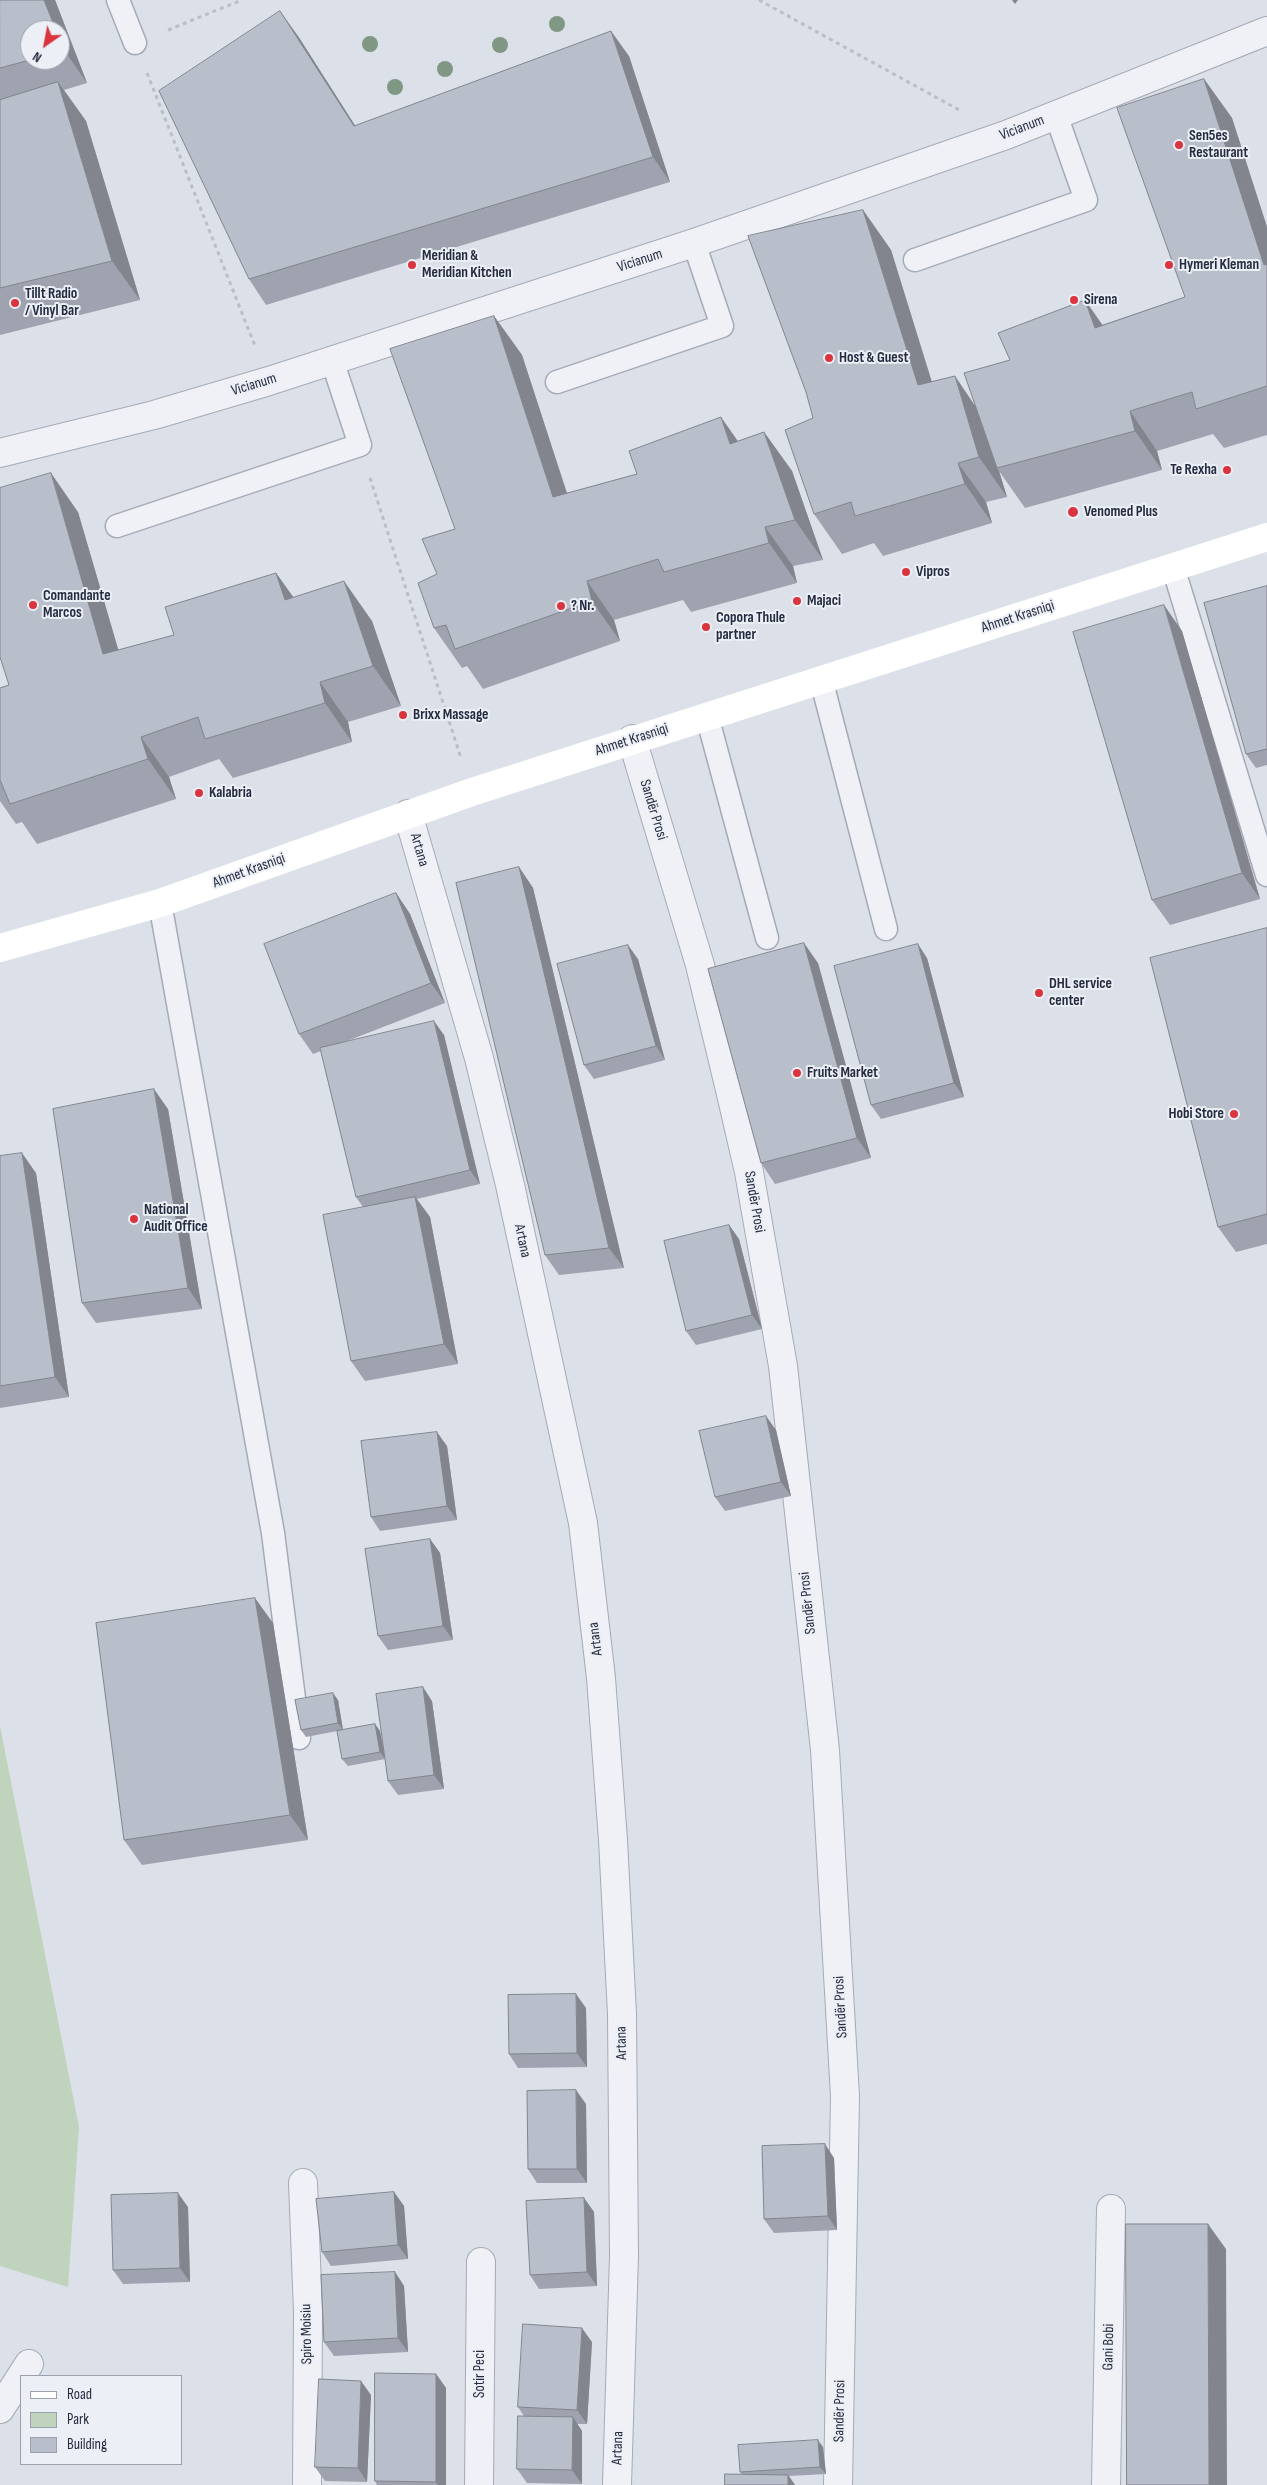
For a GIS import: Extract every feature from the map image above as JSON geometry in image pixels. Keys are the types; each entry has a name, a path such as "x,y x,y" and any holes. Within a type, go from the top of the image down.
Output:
{"main road":[{"name":"Ahmet Krasniqi","path":"0,948 160,903 408,814 632,739 1267,537"}],"street":[{"name":"Vicianum","path":"0,453 154,415 269,381 694,243 1006,135 1267,30"},
{"name":"Sandër Prosi","path":"632,739 700,966 727,1076 749,1172 783,1366 825,1750 846,2096 838,2485"},
{"name":"Artana","path":"408,814 486,1086 510,1185 583,1523 601,1678 613,1840 622,2014 624,2256 617,2485"},
{"name":"Spiro Moisiu","path":"303,2183 308,2312 308,2485"},
{"name":"Gani Bobi","path":"1106,2485 1111,2209"},
{"name":"Sotir Peci","path":"479,2485 481,2262"},
{"path":"22,2375 29,2364"},
{"path":"0,2409 20,2378"}],"lane":[{"path":"118,0 135,43"},
{"path":"915,260 1086,200 1056,115"},
{"path":"556,382 722,326 694,243"},
{"path":"116,526 360,446 332,360"},
{"path":"1173,568 1267,875"},
{"path":"821,679 886,929"},
{"path":"707,716 767,938"},
{"path":"160,903 273,1533 299,1738"}],"path":[{"path":"242,0 135,43 269,381"},
{"path":"758,0 1006,135"},
{"path":"360,446 472,792"}],"green space":[{"path":"0,1726 79,2127 68,2287 0,2266"}],"building":[{"path":"0,0 44,0 52,20 20,20 20,63 0,68"},
{"path":"280,11 354,126 611,31 653,157 249,279 159,91"},
{"path":"1204,79 1264,265 1267,264 1267,386 1196,409 1192,392 1130,411 1135,431 997,468 964,373 1010,360 998,333 1085,300 1095,328 1185,297 1117,108"},
{"path":"58,82 112,261 0,288 0,100"},
{"path":"863,210 918,385 955,376 979,457 958,463 965,484 855,516 851,502 814,514 785,430 813,418 806,392 748,236"},
{"path":"494,316 553,497 637,474 629,451 721,417 730,444 764,432 795,520 765,527 769,543 664,572 658,559 587,581 592,601 455,649 446,625 434,628 418,583 437,574 422,539 455,529 390,349"},
{"path":"51,473 103,654 174,635 165,607 276,573 285,600 344,581 373,666 320,682 325,703 205,739 198,717 141,737 148,759 10,804 0,780 0,688 9,685 0,657 0,488"},
{"path":"1267,586 1267,749 1246,754 1204,603"},
{"path":"1164,605 1242,873 1152,900 1073,632"},
{"path":"519,867 609,1248 545,1255 456,883"},
{"path":"396,893 431,983 299,1034 264,944"},
{"name":"Hobi Store","path":"1267,928 1267,1214 1218,1227 1150,958"},
{"name":"Fruits Market","path":"804,943 857,1138 761,1163 708,969"},
{"path":"918,944 954,1083 871,1105 834,966"},
{"path":"628,945 656,1046 584,1065 557,964"},
{"path":"434,1021 470,1170 356,1197 320,1048"},
{"name":"National Audit Office","path":"154,1089 188,1288 82,1303 53,1109"},
{"path":"22,1153 55,1377 0,1386 0,1156"},
{"path":"415,1197 444,1344 351,1361 323,1215"},
{"path":"729,1225 752,1315 686,1331 664,1241"},
{"path":"766,1416 781,1482 715,1497 699,1431"},
{"path":"437,1432 447,1506 371,1517 361,1441"},
{"path":"430,1539 443,1626 378,1636 365,1549"},
{"path":"255,1598 290,1815 124,1840 96,1623"},
{"path":"423,1687 434,1775 388,1781 376,1694"},
{"path":"333,1693 338,1723 301,1730 295,1700"},
{"path":"375,1724 380,1752 342,1759 337,1731"},
{"path":"576,1994 577,2053 509,2054 508,1995"},
{"path":"576,2090 577,2169 528,2169 527,2091"},
{"path":"825,2144 828,2216 764,2219 762,2146"},
{"path":"394,2192 398,2245 322,2252 316,2199"},
{"path":"178,2193 180,2268 113,2270 111,2195"},
{"path":"584,2198 587,2272 530,2275 526,2201"},
{"path":"1126,2224 1208,2224 1209,2485 1127,2485"},
{"path":"395,2272 398,2338 324,2342 321,2275"},
{"path":"523,2324 582,2328 577,2410 518,2407"},
{"path":"375,2373 436,2374 436,2482 375,2481"},
{"path":"319,2379 361,2381 358,2468 315,2467"},
{"path":"518,2416 573,2417 572,2470 517,2469"},
{"path":"818,2440 820,2467 740,2472 738,2445"},
{"path":"725,2474 788,2475 788,2485 725,2485"}],"place":[{"name":"Sen5es Restaurant","path":"1179,145"},
{"name":"Meridian & Meridian Kitchen","path":"412,265"},
{"name":"Hymeri Kleman","path":"1169,265"},
{"name":"Sirena","path":"1074,300"},
{"name":"Tillt Radio / Vinyl Bar","path":"15,303"},
{"name":"Host & Guest","path":"829,358"},
{"name":"Te Rexha","path":"1227,470"},
{"name":"Venomed Plus","path":"1073,512"},
{"name":"Vipros","path":"906,572"},
{"name":"Majaci","path":"797,601"},
{"name":"Comandante Marcos","path":"33,605"},
{"name":"? Nr.","path":"561,606"},
{"name":"Copora Thule partner","path":"706,627"},
{"name":"Brixx Massage","path":"403,715"},
{"name":"Kalabria","path":"199,793"},
{"name":"DHL service center","path":"1039,993"},
{"name":"Fruits Market","path":"797,1073"},
{"name":"Hobi Store","path":"1234,1114"},
{"name":"National Audit Office","path":"134,1219"}]}
